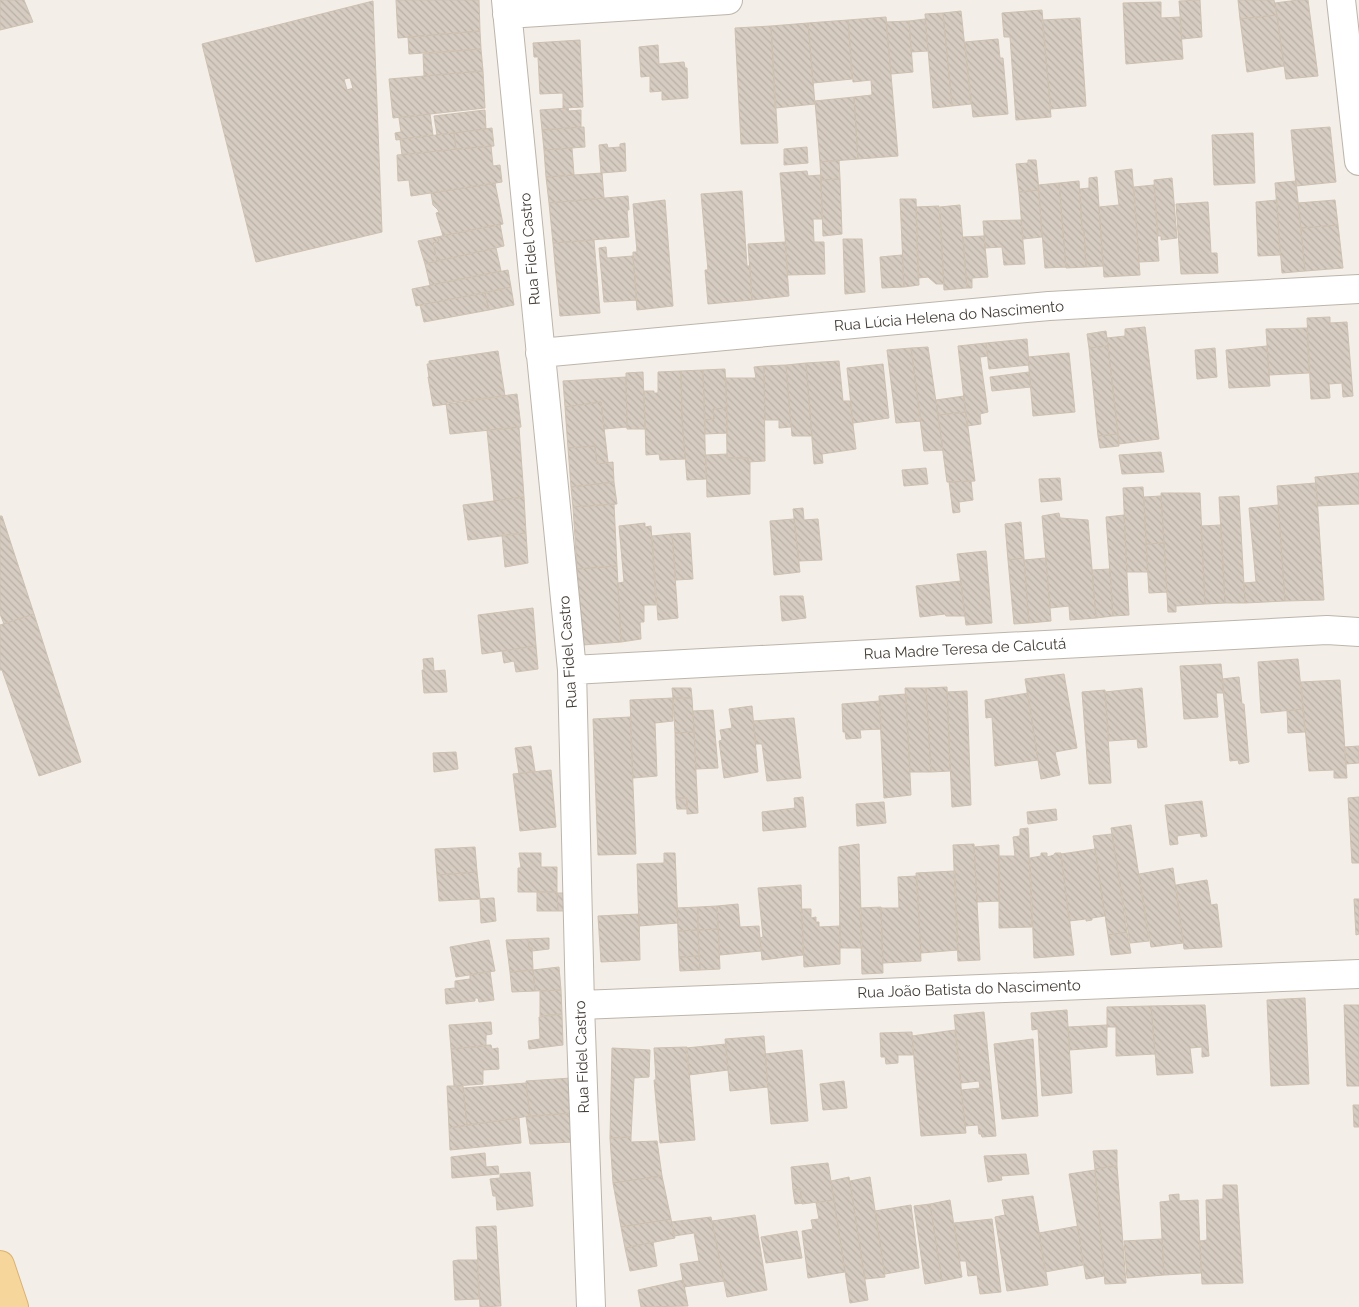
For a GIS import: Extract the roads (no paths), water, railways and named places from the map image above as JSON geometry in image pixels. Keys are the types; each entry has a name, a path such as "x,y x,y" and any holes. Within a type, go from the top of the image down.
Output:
{"main road":[{"path":"0,1265 14,1307"}],"street":[{"path":"507,7 728,0"},
{"path":"1341,0 1359,161"},
{"name":"Rua Fidel Castro","path":"507,7 572,670 580,1005 591,1307"},
{"name":"Rua Lúcia Helena do Nascimento","path":"540,353 1049,306 1359,289"},
{"name":"Rua Madre Teresa de Calcutá","path":"572,670 1327,630 1359,632"},
{"name":"Rua João Batista do Nascimento","path":"580,1005 1359,974"}]}
